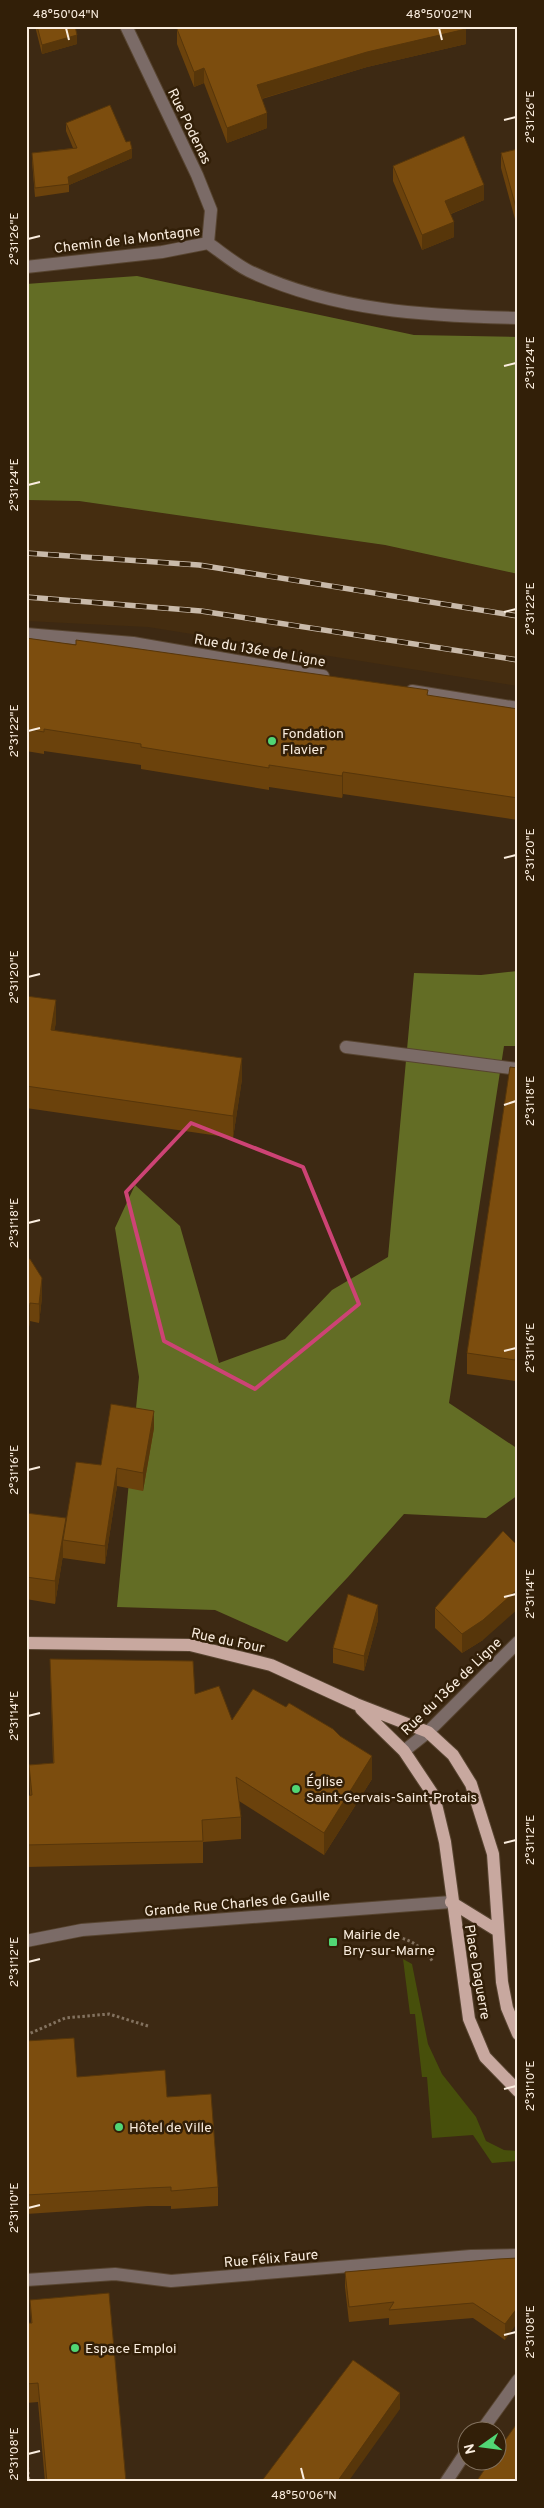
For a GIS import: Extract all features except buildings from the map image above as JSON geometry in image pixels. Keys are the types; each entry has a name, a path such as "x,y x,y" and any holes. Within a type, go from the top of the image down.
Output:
{"main road":[{"name":"Rue du Four","path":"26,1643 190,1645 272,1665 356,1704 428,1732"},
{"name":"Place Daguerre","path":"356,1704 404,1751 434,1796 445,1842 451,1902 468,2019 485,2057 518,2091"},
{"name":"Place Daguerre","path":"428,1732 453,1755 471,1784 493,1854 504,1990 507,2008 518,2034"},
{"path":"451,1902 498,1931"}],"street":[{"name":"Rue Podenas","path":"126,26 197,174 211,210 208,243"},
{"name":"Chemin de la Montagne","path":"26,267 162,252 208,243 247,270 297,291 362,306 445,316 518,318"},
{"name":"Rue du 136e de Ligne","path":"26,634 133,643 339,679"},
{"path":"397,689 518,708"},
{"path":"346,1047 518,1069"},
{"name":"Rue du 136e de Ligne","path":"404,1751 428,1732 518,1642"},
{"name":"Grande Rue Charles de Gaulle","path":"26,1941 82,1930 451,1902"},
{"name":"Rue Félix Faure","path":"26,2280 115,2274 171,2281 471,2256 518,2255"},
{"path":"489,2420 518,2380"},
{"path":"446,2482 456,2467"}],"path":[{"path":"26,2035 65,2018 109,2014 148,2026"},
{"path":"26,2452 29,2482"}],"highlighted area":[{"path":"191,1123 303,1167 359,1304 255,1389 164,1341 126,1192"}],"shaded area":[{"path":"26,500 79,501 385,545 518,574 518,686 148,627 26,621"}],"green space":[{"path":"137,276 414,335 518,337 518,574 385,545 79,501 26,500 26,284"},
{"path":"518,971 518,1046 504,1046 449,1403 518,1449 518,1495 486,1518 404,1514 287,1642 215,1610 117,1607 139,1377 115,1228 135,1185 180,1226 219,1363 285,1339 332,1290 388,1257 414,973 481,975"},
{"path":"403,1959 412,1964 428,2044 442,2074 476,2117 486,2141 504,2150 518,2151 518,2161 492,2163 473,2135 432,2138 427,2077 422,2077 415,2014 410,2014"}],"railway":[{"path":"26,553 199,565 518,616"},
{"path":"26,597 201,611 518,660"}],"place":[{"name":"Fondation Flavier","path":"272,741"},
{"name":"Église Saint-Gervais-Saint-Protais","path":"296,1789"},
{"name":"Mairie de Bry-sur-Marne","path":"333,1942"},
{"name":"Hôtel de Ville","path":"119,2127"},
{"name":"Espace Emploi","path":"75,2348"}]}
